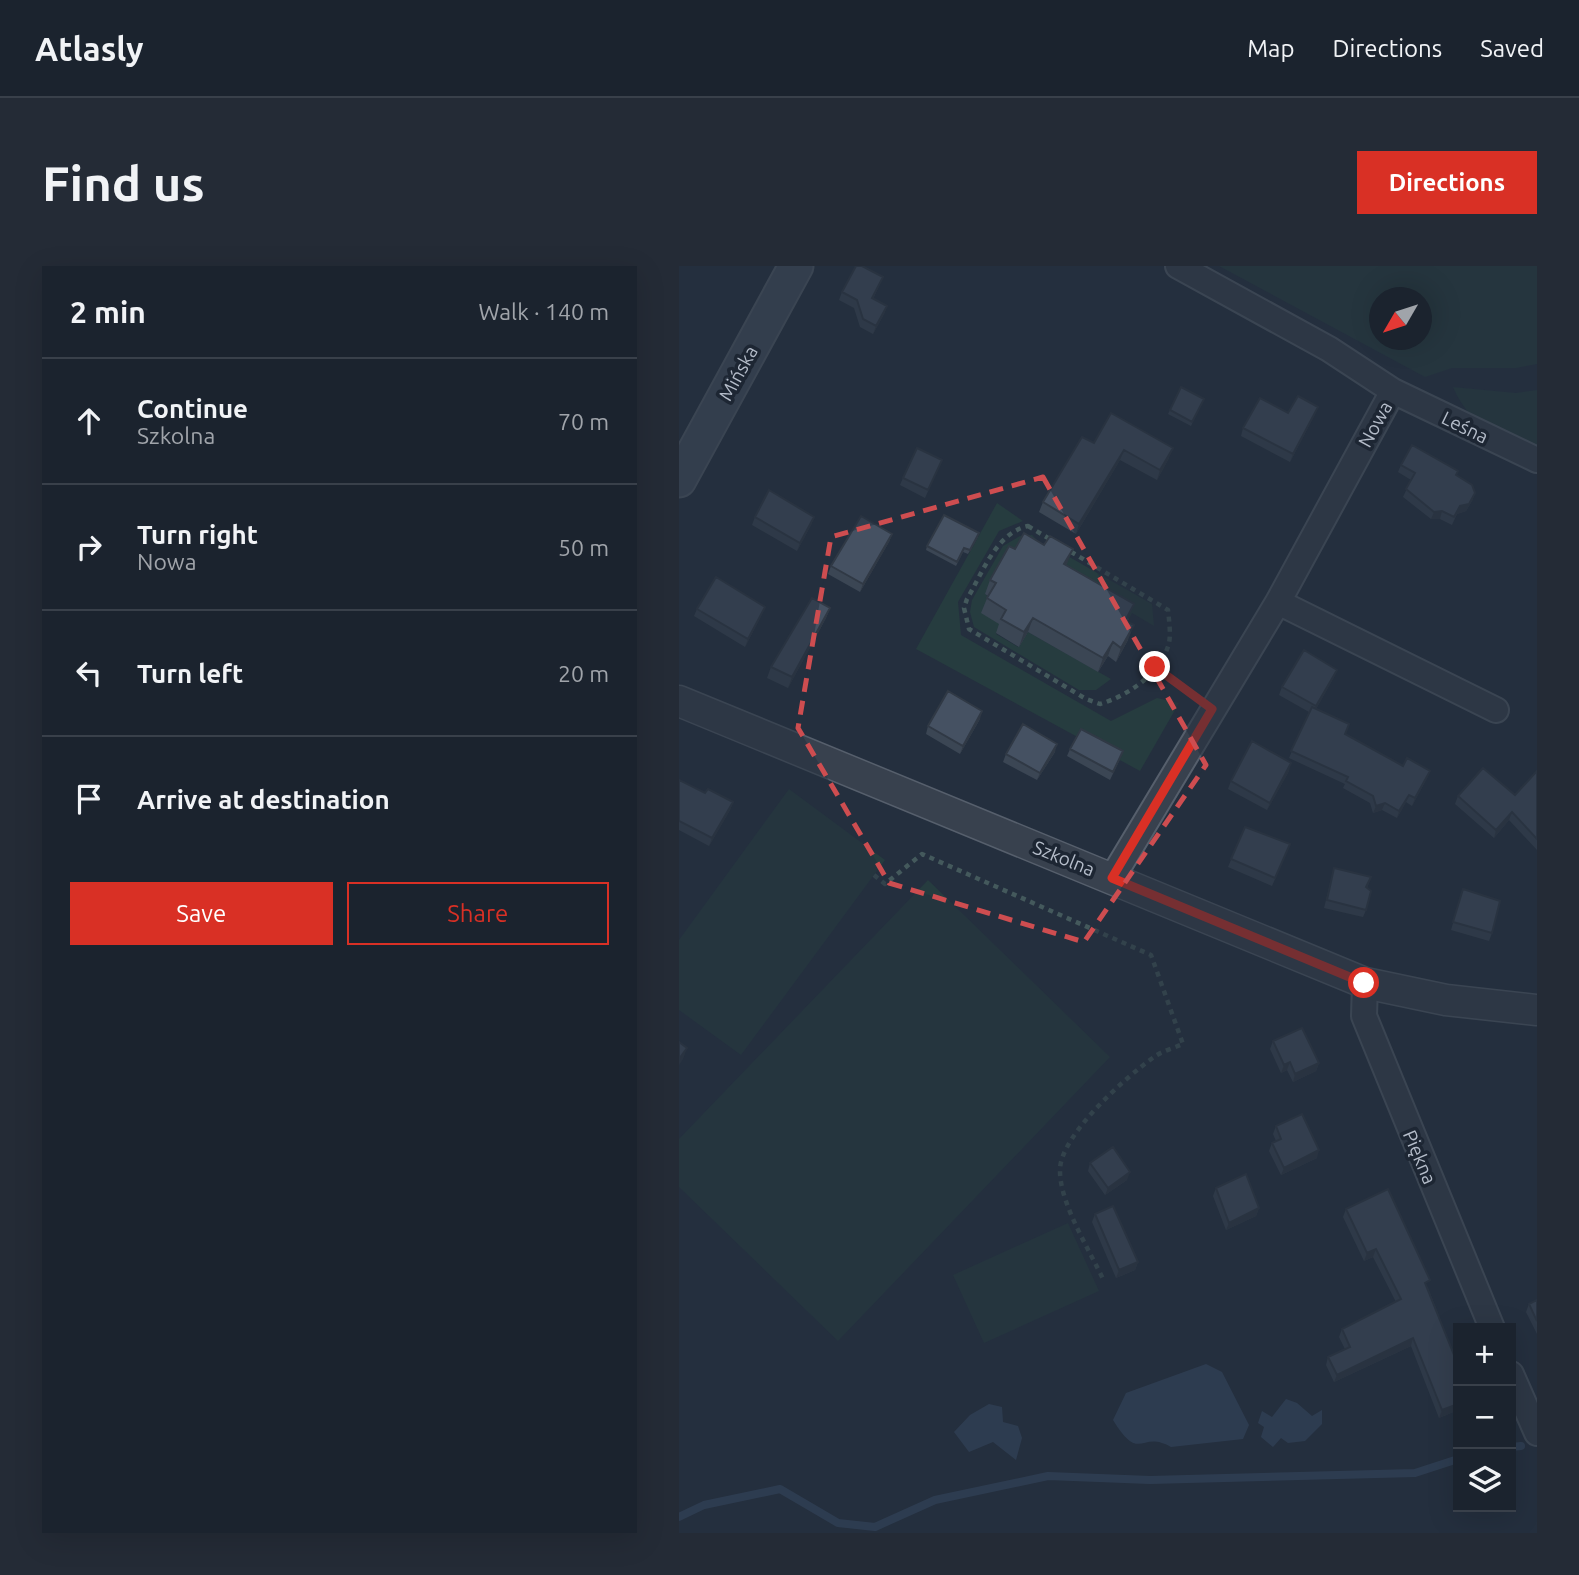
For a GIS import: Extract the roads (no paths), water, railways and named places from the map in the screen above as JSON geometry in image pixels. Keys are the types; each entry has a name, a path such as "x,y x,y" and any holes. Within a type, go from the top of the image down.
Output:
{"main road":[{"name":"Mińska","path":"679,480 796,266"}],"street":[{"name":"Nowa","path":"1112,878 1278,601 1393,391 1329,349 1178,266"},
{"name":"Leśna","path":"1393,391 1537,460"},
{"path":"1278,601 1496,710"},
{"name":"Szkolna","path":"679,701 1364,983 1446,1000 1537,1010"},
{"name":"Piękna","path":"1364,983 1364,1016 1490,1323"},
{"path":"1516,1385 1537,1433"}],"water":[{"path":"1206,1364 1222,1372 1249,1425 1243,1439 1171,1447 1153,1442 1135,1444 1122,1433 1113,1420 1126,1393"},
{"path":"1286,1399 1297,1403 1312,1416 1322,1410 1322,1424 1305,1441 1288,1443 1281,1438 1273,1447 1261,1437 1264,1427 1258,1423 1262,1411 1272,1417"},
{"path":"989,1404 1002,1407 1003,1422 1018,1426 1022,1438 1016,1460 993,1442 969,1452 954,1432 970,1415"}],"waterway":[{"path":"1516,1446 1521,1446"},
{"path":"679,1517 704,1505 780,1489 838,1523 875,1527 935,1500 1048,1476 1150,1480 1415,1473 1453,1461"}]}
